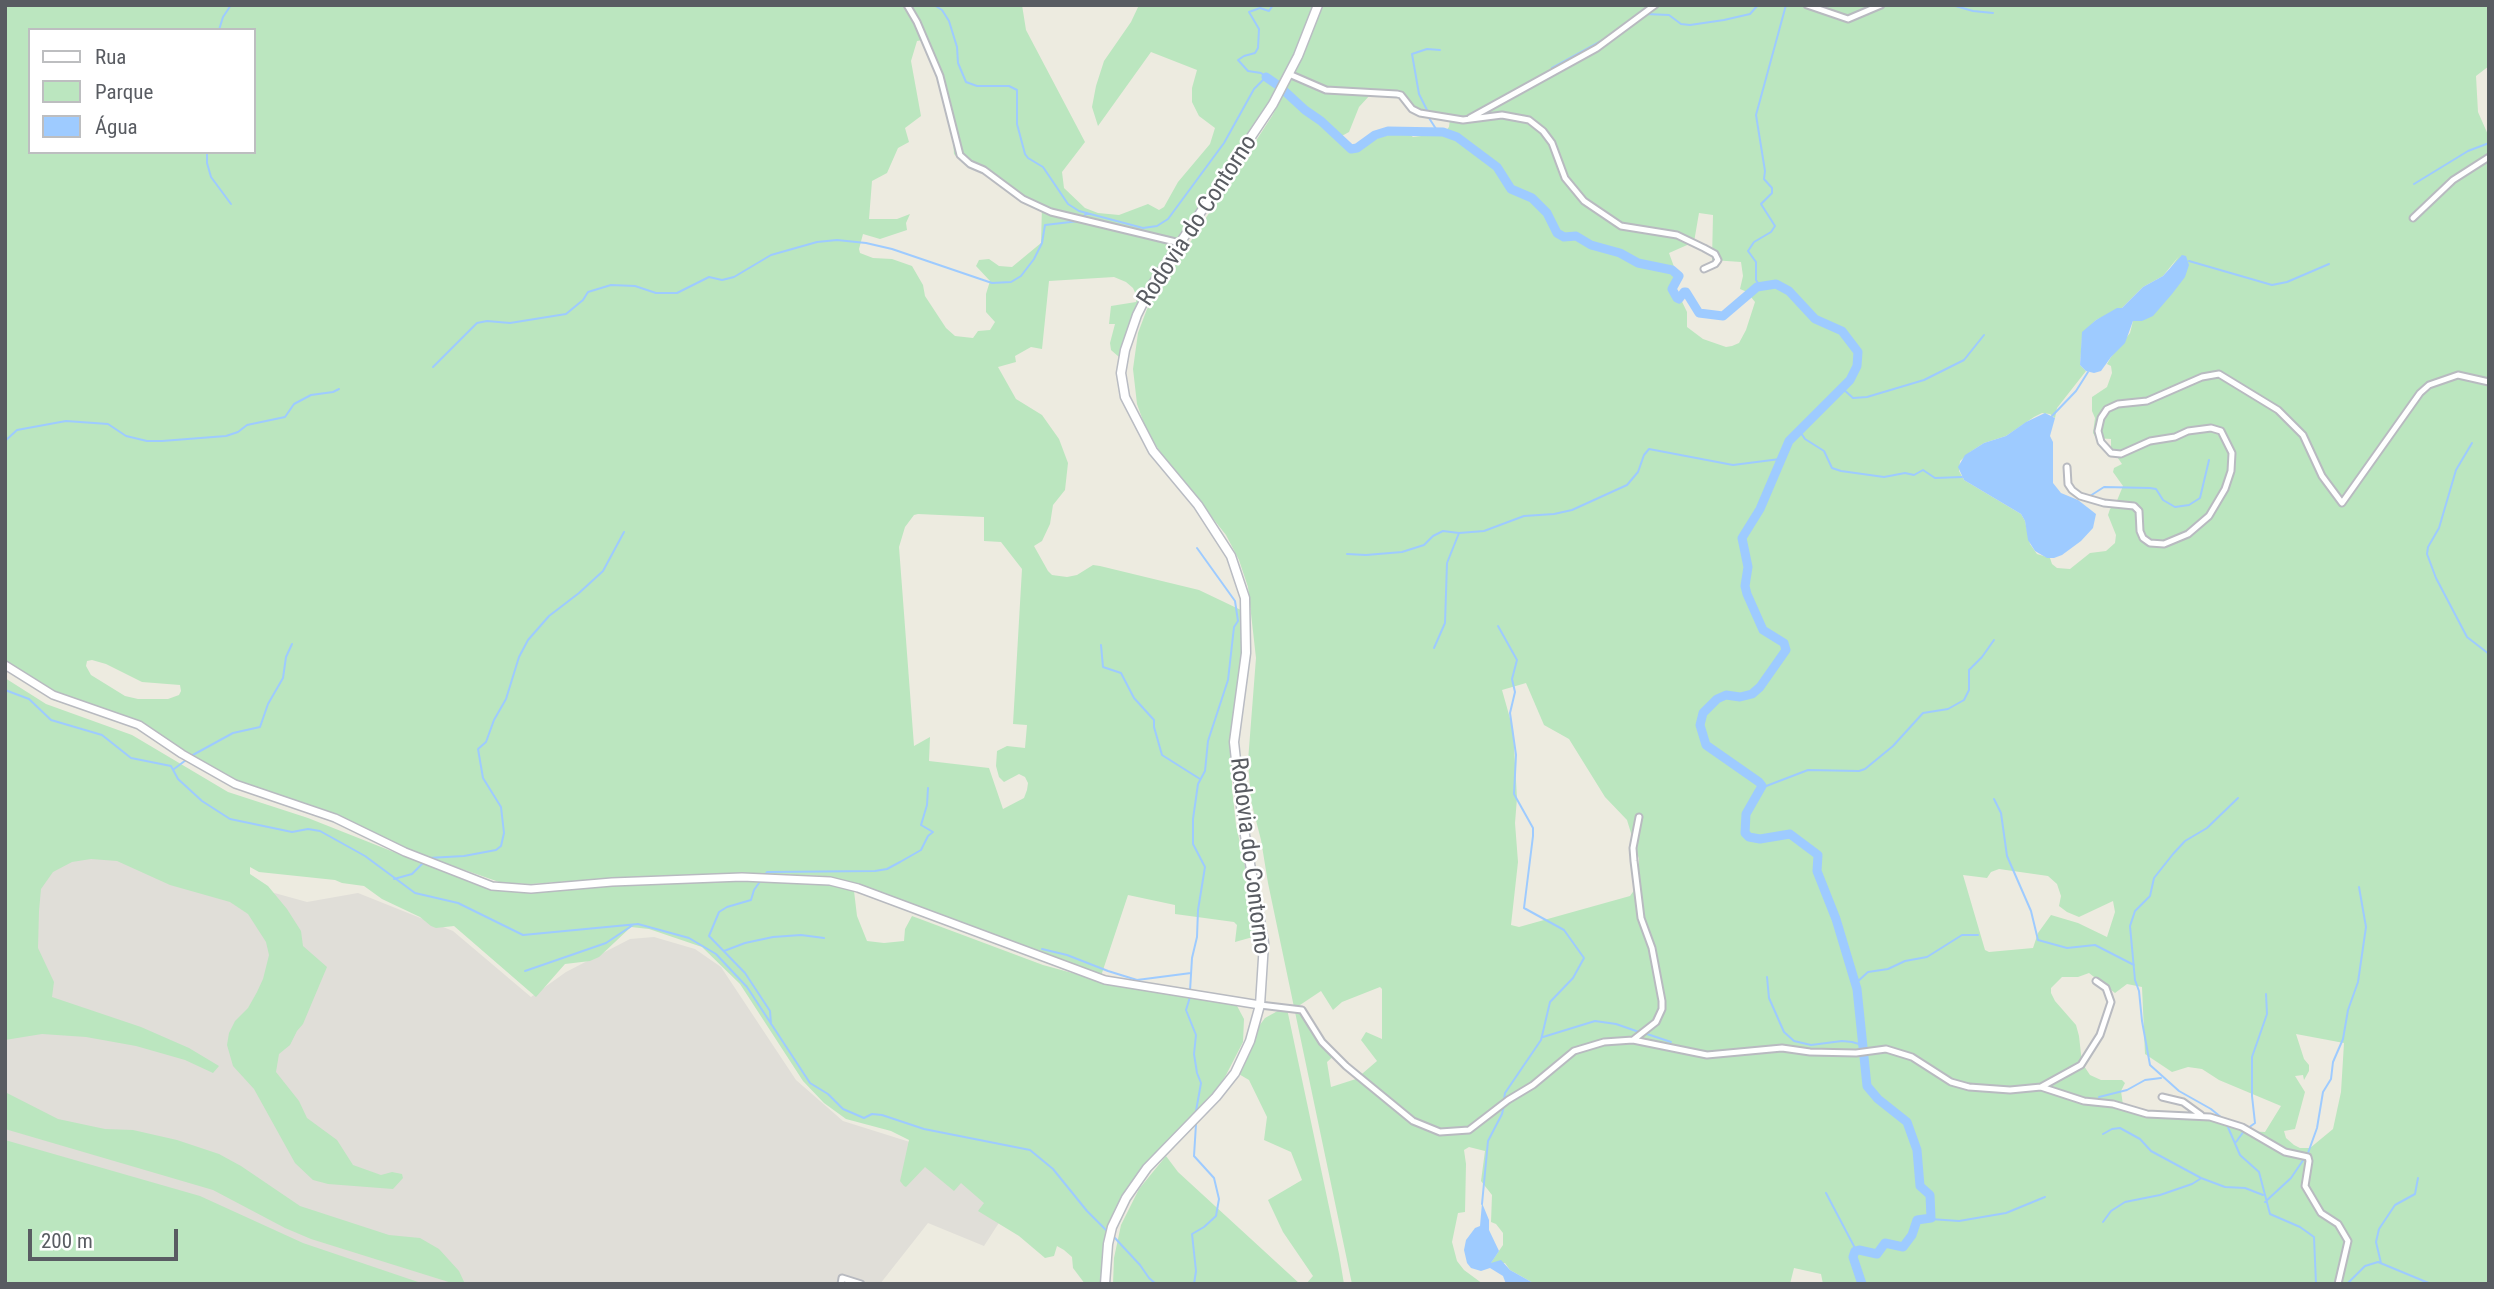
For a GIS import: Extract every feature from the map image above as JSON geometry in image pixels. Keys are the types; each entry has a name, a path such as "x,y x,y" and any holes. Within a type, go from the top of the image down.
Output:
{"main road":[{"name":"Rodovia do Contorno","path":"1105,1284 1112,1227 1126,1198 1147,1168 1216,1097 1235,1073 1250,1041 1260,1005 1264,943 1243,824 1234,742 1246,653 1245,598 1231,556 1198,505 1153,451 1125,397 1121,373 1125,349 1137,315 1152,285 1232,168 1289,75 1318,5"}],"street":[{"path":"907,5 940,76 960,155 970,164 984,170 1023,199 1051,212 1180,243"},
{"path":"1467,120 1597,48 1655,5"},
{"path":"1807,5 1848,19 1881,5"},
{"path":"1289,75 1326,90 1401,95 1412,109 1420,113 1467,120 1523,117 1535,123 1552,143 1565,178 1584,201 1621,226 1676,235 1715,254 1718,260 1715,264 1704,268"},
{"path":"2413,218 2453,180 2489,157"},
{"path":"2067,467 2067,484 2072,490 2080,496 2104,503 2134,506 2139,512 2143,538 2150,543 2164,544 2188,534 2209,516 2225,489 2231,471 2232,453 2221,432 2211,428 2188,431 2175,438 2150,441 2121,454 2111,453 2101,442 2098,431 2101,418 2108,409 2118,404 2147,401 2202,377 2219,374 2278,410 2303,435 2322,476 2342,503 2420,393 2446,377 2458,375 2489,382"},
{"path":"5,665 53,695 139,725 182,754 235,784 335,818 405,852 492,886 531,889 611,882 742,877 830,881 858,888 1105,980 1301,1010 1322,1042 1346,1066 1413,1121 1440,1132 1469,1129 1508,1100 1533,1086 1574,1051 1604,1042 1633,1040 1707,1055 1782,1048 1810,1052 1856,1053 1880,1049 1896,1050 1951,1082 1969,1087 2010,1090 2041,1087 2078,1068 2100,1035 2111,1002 2106,988 2096,981"},
{"path":"1633,1040 1656,1022 1662,1009 1652,948 1641,918 1634,861 1633,848 1639,817"},
{"path":"2041,1087 2084,1101 2113,1104 2147,1114 2201,1115 2242,1127 2285,1152 2308,1157 2305,1186 2321,1213 2338,1224 2347,1237 2338,1284"},
{"path":"2162,1097 2183,1102 2201,1115"},
{"path":"841,1284 842,1278 861,1284"}],"shaded area":[{"path":"77,850 177,866 307,902 358,893 453,931 531,997 566,972 630,939 654,937 695,949 721,967 796,1080 843,1121 932,1149 1031,1173 984,1246 928,1223 880,1284 82,1284 5,1222 5,894"}],"green space":[{"path":"5,5 1022,5 1026,30 1085,142 1062,172 1064,188 1085,208 1098,213 1119,215 1148,204 1159,210 1164,207 1178,182 1210,144 1215,128 1199,116 1192,102 1192,88 1197,70 1151,52 1098,126 1092,107 1104,61 1131,22 1139,5 1315,5 1267,110 1145,296 1125,357 1119,357 1111,350 1115,324 1109,324 1111,306 1136,302 1133,288 1114,277 1049,281 1042,349 1031,347 1015,356 1016,362 998,367 1016,399 1042,415 1059,439 1068,463 1065,490 1053,505 1050,524 1042,541 1034,546 1052,575 1067,577 1077,575 1093,565 1100,566 1199,590 1243,611 1244,630 1232,751 1232,788 1236,825 1260,935 1235,942 1237,925 1234,922 1175,914 1175,905 1128,895 1101,976 824,876 736,873 531,884 502,883 261,795 125,723 53,700 5,670","holes":["923,40 951,108 954,154 968,165 989,172 1020,201 1042,206 1041,243 1012,267 999,266 989,259 979,260 976,266 990,281 986,294 986,312 995,322 990,330 978,331 973,338 955,336 946,328 925,296 923,285 912,266 892,259 873,258 860,253 859,249 863,234 880,239 907,230 906,223 910,214 897,219 869,219 872,181 887,173 898,148 909,142 905,128 921,116 911,61 917,41","914,515 984,517 984,541 1001,542 1022,569 1013,724 1027,725 1025,748 1007,746 997,751 996,766 999,777 1004,782 1019,774 1025,777 1028,783 1024,798 1003,809 989,768 929,761 930,737 914,746 899,547 905,527","92,660 142,682 180,685 181,691 179,695 168,699 125,696 91,675 86,666 87,661"]},
{"path":"1323,5 2489,5 2489,66 2476,76 2478,112 2489,137 2489,1284 1823,1284 1821,1274 1794,1268 1790,1284 1535,1284 1510,1270 1505,1263 1490,1264 1503,1245 1503,1233 1491,1222 1492,1195 1481,1181 1485,1151 1469,1147 1464,1150 1465,1212 1458,1213 1452,1242 1457,1261 1464,1270 1483,1284 1352,1284 1251,801 1248,761 1256,658 1248,587 1239,560 1226,535 1160,452 1146,429 1137,404 1133,369 1138,333 1147,309 1272,116 1298,67","holes":["1370,95 1396,95 1402,98 1412,112 1420,116 1450,119 1449,127 1444,133 1413,137 1408,133 1398,132 1375,139 1361,150 1350,151 1340,144 1340,137 1349,132 1359,107","1699,213 1713,215 1712,260 1741,262 1743,276 1740,289 1747,292 1755,302 1739,343 1726,347 1703,339 1687,327 1687,312 1674,285 1677,275 1669,253 1694,242","2179,256 2133,321 2130,333 2107,364 2111,366 2112,373 2107,387 2092,397 2095,418 2093,433 2096,438 2111,439 2111,448 2122,464 2114,468 2113,472 2123,486 2108,515 2116,535 2115,543 2106,551 2090,553 2070,569 2057,568 2050,558 2037,554 2030,544 2021,514 1964,480 1959,471 1960,461 1984,443 2006,436 2042,413 2055,418 2057,408 2086,371 2080,365 2082,338 2088,328 2096,320 2122,308 2143,287 2163,276","1526,683 1544,725 1569,739 1605,797 1627,820 1639,859 1638,885 1630,896 1519,927 1511,925 1518,862 1513,729 1502,690","1999,869 2048,876 2057,884 2061,896 2059,906 2079,917 2113,901 2115,912 2107,937 2078,923 2051,915 2038,933 2033,948 1989,952 1985,950 1963,875 1987,878 1991,872","2089,973 2115,993 2127,984 2142,987 2145,1054 2172,1072 2188,1067 2202,1069 2219,1080 2281,1106 2265,1132 2245,1131 2187,1114 2140,1111 2123,1105 2121,1091 2125,1083 2122,1080 2101,1080 2090,1075 2082,1063 2076,1025 2051,993 2051,988 2062,977 2078,977","1380,987 1382,989 1382,1039 1366,1032 1361,1040 1377,1061 1356,1079 1331,1087 1327,1062 1337,1053 1297,1007 1321,991 1333,1010 1342,1002","2296,1034 2344,1043 2341,1092 2333,1129 2310,1148 2300,1148 2286,1138 2284,1131 2295,1129 2305,1092 2295,1076 2303,1075 2304,1080 2309,1065 2304,1059"]},
{"path":"5,678 46,704 132,735 228,792 308,818 477,885 505,891 529,892 734,880 835,884 854,891 857,916 867,941 904,941 905,929 912,916 1043,965 1098,980 1236,1004 1244,1019 1243,1042 1214,1094 1191,1117 1119,1206 1103,1284 1085,1284 1073,1268 1072,1257 1064,1250 1057,1246 1054,1256 1045,1258 1019,1236 978,1211 984,1203 961,1183 954,1191 925,1167 904,1186 900,1181 909,1140 891,1131 846,1119 824,1103 803,1081 740,984 702,947 649,929 631,927 599,957 590,961 565,964 536,997 454,926 431,926 364,886 335,880 259,872 250,867 250,874 268,886 287,909 301,931 303,946 327,967 303,1024 290,1045 279,1054 276,1072 299,1101 307,1118 337,1140 353,1165 381,1175 392,1172 402,1174 403,1178 393,1189 328,1184 313,1180 295,1163 254,1089 233,1066 227,1045 229,1033 257,992 269,955 266,942 248,914 230,902 170,885 117,861 91,859 72,862 53,872 41,889 38,948 54,982 52,997 141,1027 189,1048 219,1066 213,1073 185,1060 136,1046 86,1037 42,1034 5,1040"},
{"path":"1286,1004 1344,1284 1306,1284 1313,1276 1283,1232 1268,1200 1302,1180 1291,1152 1264,1140 1267,1117 1249,1080 1237,1073 1259,1026 1265,1018"},
{"path":"5,1092 58,1119 105,1129 133,1130 177,1140 219,1154 300,1206 389,1235 420,1238 439,1249 459,1271 465,1284 455,1284 311,1239 213,1190 5,1129"},
{"path":"5,1140 200,1196 303,1243 424,1284 5,1284"},
{"path":"1166,1156 1178,1172 1300,1284 1113,1284 1114,1258 1121,1225 1139,1189"}],"water":[{"path":"2182,255 2186,256 2189,265 2185,277 2172,294 2153,316 2142,321 2133,321 2125,343 2101,371 2086,371 2080,365 2082,332 2096,320 2122,308 2143,287 2163,276"},
{"path":"2045,413 2055,418 2050,436 2053,442 2053,483 2061,493 2078,500 2096,514 2093,528 2081,541 2054,558 2047,558 2035,551 2028,540 2021,514 1964,480 1958,467 1965,455 1984,443 2006,436"},
{"path":"1482,1203 1489,1220 1489,1230 1499,1251 1491,1263 1501,1260 1510,1270 1535,1284 1506,1284 1503,1276 1490,1268 1481,1271 1471,1268 1467,1263 1464,1250 1466,1240 1475,1228 1480,1226"}],"waterway":[{"path":"220,28 231,5"},
{"path":"934,5 942,10 949,21 957,47 958,63 966,82 977,86 1009,86 1017,90 1017,124 1025,154 1043,167 1068,204 1079,211 1143,228 1157,226 1168,219 1224,143 1254,89 1266,77 1261,73 1248,71 1238,60 1255,53 1258,48 1259,29 1249,12 1260,8 1269,11 1273,5"},
{"path":"1646,14 1669,15 1681,24 1690,25 1750,14 1758,5"},
{"path":"1760,286 1756,280 1756,262 1748,251 1754,242 1771,232 1775,226 1761,204 1772,193 1772,188 1764,179 1756,115 1786,5"},
{"path":"1952,5 1993,13"},
{"path":"1552,68 1603,40"},
{"path":"1428,112 1419,94 1412,54 1427,49 1440,50"},
{"path":"1266,77 1351,149 1388,131 1443,132 1457,137 1497,167 1511,189 1532,198 1547,213 1557,233 1564,237 1576,236 1591,245 1620,253 1638,263 1672,270 1679,276 1672,289 1677,298 1686,292 1699,313 1723,316 1757,287 1776,284 1789,291 1815,319 1842,331 1858,352 1857,366 1850,380 1789,441 1760,509 1742,538 1748,567 1745,586 1747,594 1763,630 1784,643 1786,650 1752,694 1740,697 1726,695 1717,699 1703,713 1700,725 1706,745 1762,786 1746,814 1745,833 1749,837 1760,839 1790,834 1818,855 1817,871 1836,919 1857,989 1867,1086 1878,1099 1907,1122 1917,1150 1920,1186 1930,1195 1931,1218 1917,1220 1912,1235 1903,1247 1885,1243 1877,1254 1855,1251 1853,1257 1862,1284"},
{"path":"1429,118 1438,132"},
{"path":"2414,184 2468,151 2489,143"},
{"path":"207,154 211,177 231,204"},
{"path":"1083,217 1087,213"},
{"path":"433,367 477,323 510,323 566,314 583,300 588,292 611,285 635,286 656,293 677,293 709,277 722,280 734,277 771,255 817,242 837,240 866,243 892,249 992,283 1011,282 1021,276 1034,259 1042,243 1045,225 1079,221"},
{"path":"2189,261 2272,285 2287,282 2329,264"},
{"path":"1842,388 1853,398 1867,397 1924,380 1964,360 1984,335"},
{"path":"2052,416 2076,391 2088,372"},
{"path":"5,441 17,430 66,421 108,424 126,436 147,441 226,436 247,425 285,417 294,404 311,395 339,389"},
{"path":"1799,430 1805,439 1824,451 1832,468 1841,471 1884,477 1905,473 1914,475 1923,470 1935,478 1962,477"},
{"path":"2472,443 2456,470 2439,528 2427,554 2436,578 2467,637 2489,654"},
{"path":"1347,554 1402,552 1424,545 1443,531 1484,531 1524,516 1572,510 1627,485 1638,472 1649,449 1733,465 1780,459"},
{"path":"2090,496 2104,487 2150,488 2156,489 2163,500 2175,507 2189,505 2200,498 2209,460"},
{"path":"428,858 464,856 496,850 501,846 504,833 501,807 483,778 478,749 486,742 506,699 519,657 528,640 549,616 603,571 624,532"},
{"path":"1434,648 1445,623 1447,563 1459,533"},
{"path":"1190,991 1205,867 1193,844 1193,819 1198,784 1205,771 1208,741 1228,680 1234,627 1238,621 1235,601 1197,548"},
{"path":"1498,626 1517,660 1512,679 1515,692 1510,713 1516,755 1514,794 1533,828 1524,908 1564,930 1584,958 1573,978 1550,1002 1541,1040 1505,1093 1504,1100"},
{"path":"1761,788 1808,770 1865,769 1893,746 1923,713 1948,709 1964,700 1969,690 1969,670 1994,640"},
{"path":"191,756 233,733 260,727 268,704 283,678 286,657 292,644"},
{"path":"1101,645 1103,667 1121,673 1134,698 1154,720 1162,755 1200,779"},
{"path":"5,690 29,699 51,720 102,735 131,758 171,766 178,779 202,801 230,819 292,832 308,829 320,831 365,856 415,893 458,903 523,935 638,924 689,938 716,954 747,987 810,1083 828,1094 843,1109 864,1118 872,1114 882,1115 924,1129 1030,1150 1053,1169 1107,1231"},
{"path":"174,769 186,760"},
{"path":"764,876 767,872 887,869 921,850 933,832 921,825 927,805 928,788"},
{"path":"2222,1118 2179,1091 2150,1065 2135,980 2130,926 2135,911 2150,896 2154,878 2173,854 2185,841 2207,828 2238,798"},
{"path":"1994,799 2001,813 2007,856 2031,911 2038,940 2067,948 2095,945 2134,965"},
{"path":"394,879 412,874 424,862"},
{"path":"761,880 751,900 719,912 709,936 745,973 770,1011 771,1024"},
{"path":"2265,1202 2291,1178 2308,1153 2317,1128 2323,1092 2331,1079 2333,1062 2343,1039 2348,1010 2358,982 2366,927 2359,887"},
{"path":"525,971 606,943 633,925"},
{"path":"724,951 773,937 801,935 824,938"},
{"path":"1856,983 1868,972 1927,957 1962,935 1978,935"},
{"path":"1042,949 1137,980 1191,973"},
{"path":"1767,977 1769,998 1784,1032 1794,1041 1811,1045 1852,1042 1859,1044 1862,1049"},
{"path":"2236,1142 2244,1131 2255,1123 2252,1057 2267,1014 2266,994"},
{"path":"1190,997 1186,1010 1196,1035 1194,1054 1201,1083 1196,1111"},
{"path":"1543,1037 1595,1021 1616,1024 1639,1032"},
{"path":"1644,1033 1671,1042"},
{"path":"2099,1097 2127,1090 2145,1080 2161,1078"},
{"path":"1482,1204 1488,1141 1504,1105"},
{"path":"1194,1284 1196,1271 1192,1234 1216,1216 1219,1199 1214,1178 1194,1156 1196,1124"},
{"path":"2227,1125 2240,1155 2259,1172 2270,1214 2300,1227 2314,1237 2316,1284"},
{"path":"2103,1134 2120,1128 2140,1139 2151,1151 2201,1178 2225,1187 2245,1188 2263,1195"},
{"path":"2381,1263 2376,1242 2379,1229 2395,1205 2415,1194 2418,1178"},
{"path":"2103,1222 2111,1211 2125,1202 2160,1195 2200,1179"},
{"path":"1826,1193 1856,1250"},
{"path":"1930,1219 1959,1221 2006,1213 2045,1197"},
{"path":"1114,1237 1156,1284"},
{"path":"2347,1284 2365,1266 2378,1262 2431,1284"}]}
